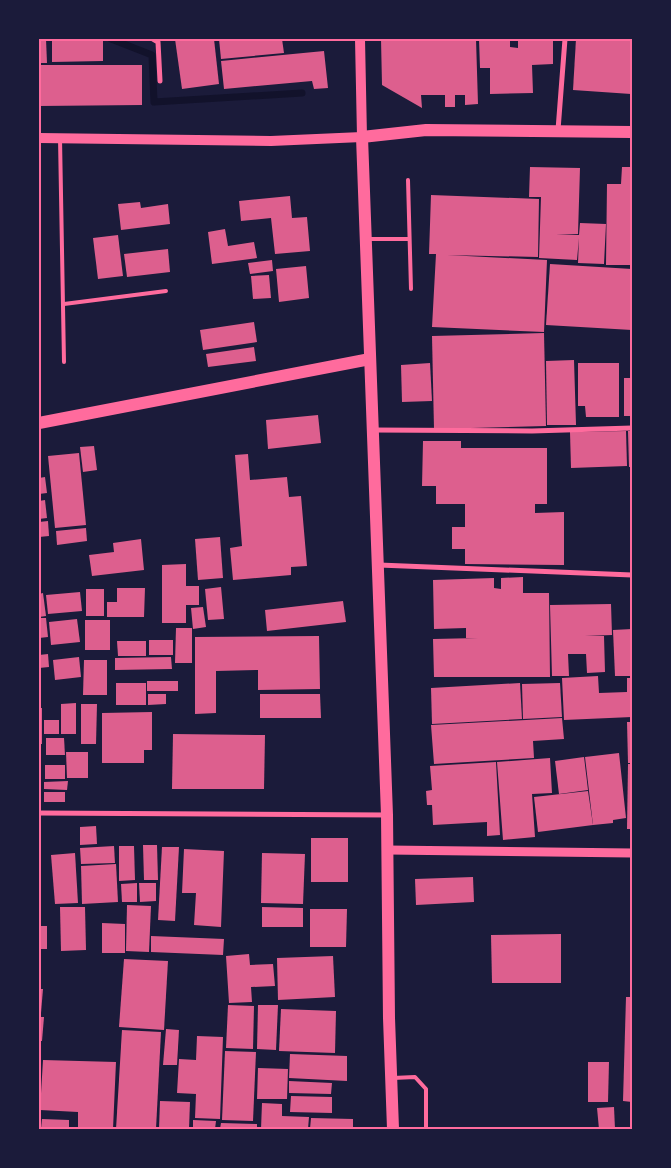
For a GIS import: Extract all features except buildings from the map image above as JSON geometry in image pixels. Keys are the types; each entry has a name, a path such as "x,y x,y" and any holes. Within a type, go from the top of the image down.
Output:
{"main road":[{"path":"360,39 370,359 388,814 393,1129"},
{"path":"39,138 271,141 362,137 426,130 632,132"},
{"path":"39,423 370,359"}],"street":[{"path":"153,39 158,42 160,81"},
{"path":"558,131 565,39"},
{"path":"373,430 532,431 632,428"},
{"path":"379,565 632,575"},
{"path":"39,813 388,814"},
{"path":"388,850 632,853"}],"lane":[{"path":"60,138 64,362"},
{"path":"408,180 411,289"},
{"path":"366,239 409,239"},
{"path":"64,304 166,291"},
{"path":"391,1078 415,1077 420,1080 426,1089 426,1129"}],"waterway":[{"path":"111,39 152,55 154,102 302,93"}]}
